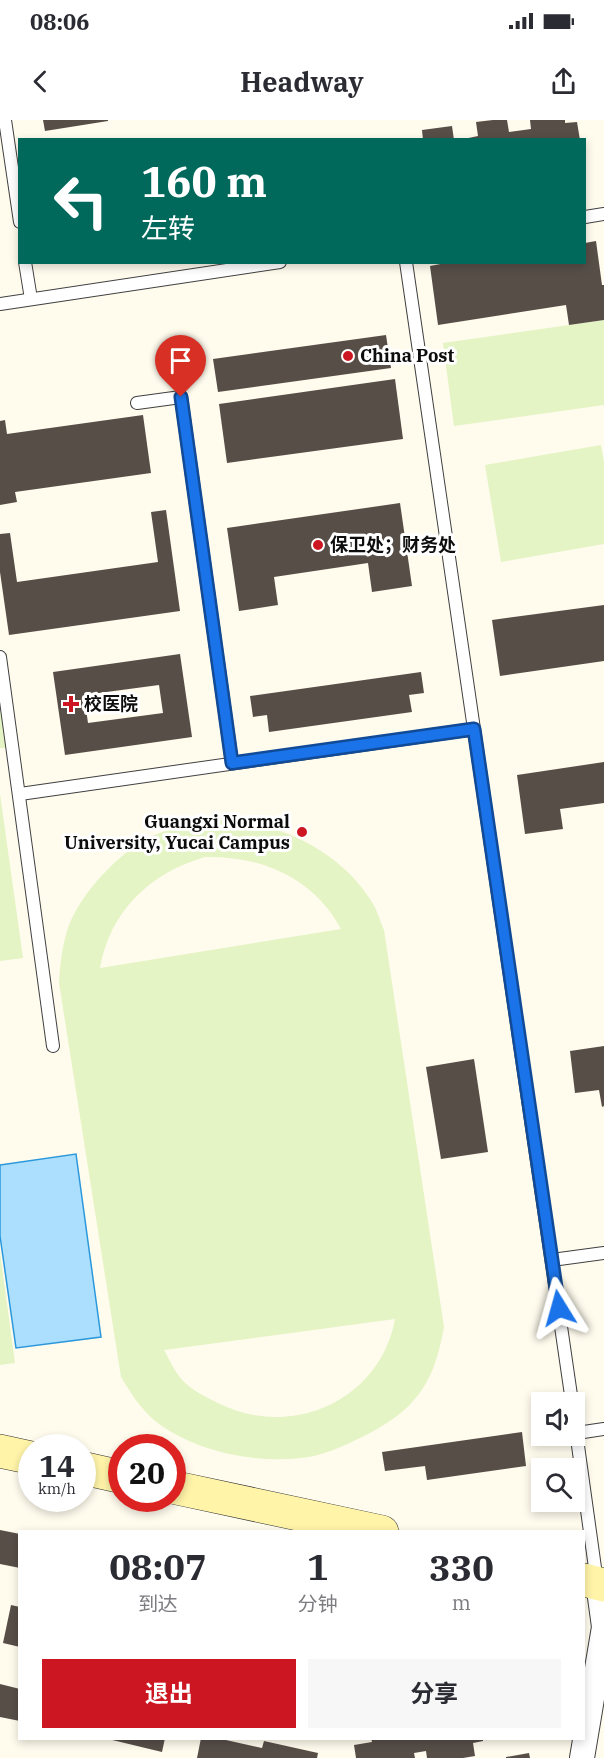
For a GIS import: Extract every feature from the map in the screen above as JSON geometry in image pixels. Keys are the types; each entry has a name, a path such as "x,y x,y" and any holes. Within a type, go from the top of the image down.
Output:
{"main road":[{"path":"0,1451 18,1455"},
{"path":"186,1490 373,1530"}],"street":[{"path":"582,1758 604,1627 595,1583"}],"lane":[{"path":"4,120 18,209"},
{"path":"586,217 604,214"},
{"path":"26,264 31,299"},
{"path":"0,304 267,264"},
{"path":"406,264 571,1392"},
{"path":"137,403 181,397 232,763"},
{"path":"0,657 53,1046"},
{"path":"20,794 474,729"},
{"path":"552,1260 604,1253"},
{"path":"585,1432 604,1430"},
{"path":"579,1446 595,1583"}],"green space":[{"path":"604,320 604,405 454,426 443,343"},
{"path":"601,445 604,462 604,544 501,562 485,465"},
{"path":"0,700 7,748 0,748"},
{"path":"0,794 23,958 0,961"},
{"path":"218,820 240,821 285,833 306,842 344,869 360,885 375,907 384,930 444,1327 430,1376 409,1406 369,1434 314,1456 294,1459 252,1458 209,1449 189,1441 186,1439 186,1434 176,1434 154,1420 136,1400 121,1377 59,983 62,956 68,928 81,902 113,864 138,844 159,833","holes":["205,857 226,858 265,866 300,883 316,896 341,929 100,968 105,948 123,912 150,884 185,864","395,1319 386,1348 371,1372 352,1391 328,1406 302,1414 274,1417 246,1413 218,1403 195,1391 183,1381 164,1350"]},
{"path":"0,1252 15,1363 0,1365"}],"water":[{"path":"76,1154 101,1337 16,1348 0,1236 0,1165"}],"building":[{"path":"43,120 108,120 108,121 45,131"},
{"path":"507,120 509,132 531,129 530,120 565,120 565,123 577,122 580,138 468,138 478,136 476,122"},
{"path":"452,126 454,138 423,138 422,130"},
{"path":"596,241 602,285 604,285 604,320 569,325 566,305 438,325 430,266 440,264 586,264 586,243"},
{"path":"386,335 391,368 218,392 213,359"},
{"path":"395,379 403,439 227,463 219,404"},
{"path":"143,415 151,473 15,492 17,502 0,505 0,421 5,420 7,434"},
{"name":"保卫处；财务处","path":"400,503 412,586 372,592 368,563 274,577 278,605 239,611 227,528"},
{"path":"166,510 180,611 9,635 0,572 0,534 10,533 17,582 158,562 151,512"},
{"path":"604,605 604,661 500,676 492,620"},
{"name":"校医院","path":"180,654 192,737 65,755 53,672","holes":["159,685 163,713 88,723 84,695"]},
{"path":"421,672 424,693 409,695 412,712 269,732 267,715 253,717 250,696"},
{"path":"604,762 604,803 560,809 563,829 525,834 517,775"},
{"path":"604,1046 604,1106 602,1107 599,1090 575,1093 570,1051"},
{"path":"474,1059 488,1152 441,1159 426,1067"},
{"path":"522,1432 526,1466 427,1480 425,1466 385,1471 382,1452"},
{"path":"0,1530 18,1534 18,1568 0,1564"},
{"path":"11,1605 18,1607 18,1647 3,1643"},
{"path":"0,1684 18,1688 18,1721 0,1717"},
{"path":"112,1740 165,1740 162,1752"},
{"path":"201,1740 226,1740 262,1748 264,1741 318,1753 317,1758 197,1758"},
{"path":"372,1740 483,1740 473,1743 475,1756 463,1758 427,1758 426,1751 414,1753 415,1758 356,1758 354,1745 372,1742"},
{"path":"529,1753 530,1758 506,1758 506,1757"}],"place":[{"name":"China Post","path":"348,356"},
{"name":"保卫处；财务处","path":"318,545"},
{"name":"校医院","path":"71,704"},
{"name":"Guangxi Normal University, Yucai Campus","path":"302,832"}],"route":[{"path":"181,397 232,763 474,729 559,1308"}]}
